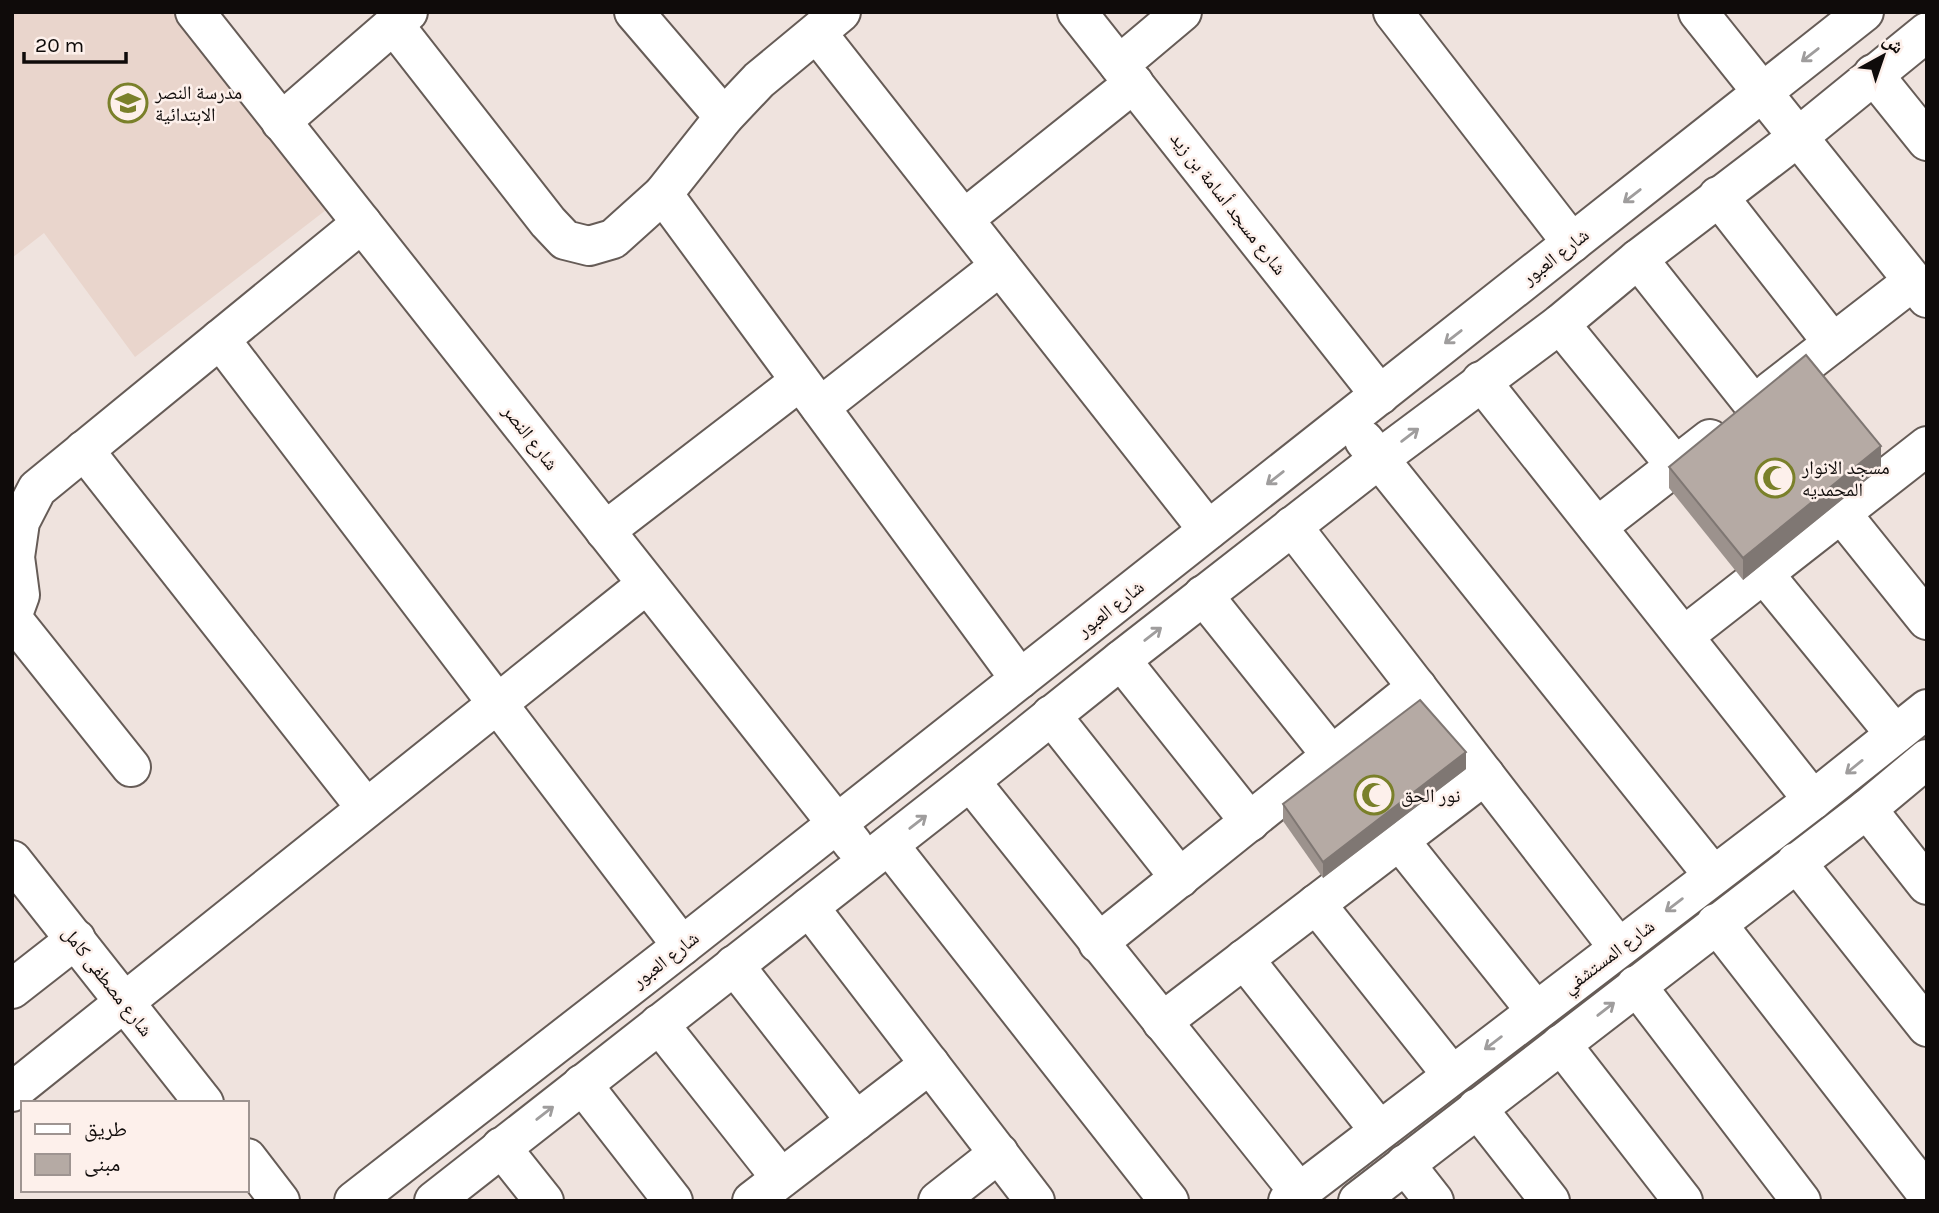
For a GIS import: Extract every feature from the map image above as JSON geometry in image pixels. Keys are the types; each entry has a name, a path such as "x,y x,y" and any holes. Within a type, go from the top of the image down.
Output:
{"street":[{"path":"635,12 724,117"},
{"name":"شارع مسجد أسامة بن زيد","path":"1077,12 1380,394"},
{"path":"964,219 1126,74 1182,12"},
{"path":"1393,12 1572,243"},
{"path":"1597,527 1833,343 1920,289 1698,12"},
{"name":"شارع العبور","path":"354,1201 837,824 1864,12"},
{"name":"شارع النصر","path":"207,17 281,122 837,824 878,853 1170,1201"},
{"path":"281,122 401,18 548,222 565,240 589,246 612,239 663,194 724,117 759,80 829,23 964,219 1208,530"},
{"path":"435,1200 1292,526 1560,324 1637,259 1798,137 1927,32"},
{"path":"1873,74 1927,141"},
{"path":"663,194 1020,679"},
{"path":"1718,195 1833,343"},
{"path":"131,767 12,617 20,595 14,556 20,522 37,489 362,223"},
{"path":"1637,259 1754,405"},
{"path":"605,531 1000,265"},
{"path":"1560,324 1675,466"},
{"path":"220,339 682,946"},
{"path":"1482,381 1813,800"},
{"path":"1348,419 1713,875"},
{"path":"84,450 366,808"},
{"path":"1684,636 1841,513 1924,453"},
{"path":"1841,513 1927,620"},
{"path":"1292,526 1618,947"},
{"path":"1764,574 1895,734"},
{"path":"12,1092 647,583"},
{"path":"1203,596 1332,756"},
{"path":"1121,660 1250,822"},
{"path":"1098,943 1417,687"},
{"name":"شارع المستشفي","path":"1293,1196 1813,800 1927,709"},
{"path":"1051,715 1180,878"},
{"name":"شارع المستشفي","path":"1358,1201 1867,809 1927,759"},
{"path":"1162,1022 1485,775"},
{"path":"970,781 1162,1022 1293,1196"},
{"path":"1867,809 1927,885"},
{"path":"1399,840 1536,1011"},
{"name":"شارع مصطفى كامل","path":"12,860 202,1101"},
{"path":"1796,862 1927,1027"},
{"path":"1316,904 1452,1074"},
{"path":"809,907 1035,1201"},
{"path":"1716,923 1927,1194 1919,1201"},
{"path":"12,989 76,939"},
{"path":"1244,959 1379,1130"},
{"path":"734,965 856,1121"},
{"path":"1636,985 1801,1201"},
{"path":"659,1024 767,1189 930,1064"},
{"path":"1561,1044 1683,1201"},
{"path":"582,1084 673,1201"},
{"path":"1477,1108 1550,1201"},
{"path":"501,1147 544,1201"},
{"path":"938,1201 999,1153"},
{"path":"248,1159 280,1201"},
{"path":"1405,1164 1434,1201"}],"shaded area":[{"name":"مدرسة النصر الابتدائية","path":"12,12 174,12 326,210 135,357 44,233 12,258"}],"building":[{"name":"مسجد الانوار المحمديه","path":"1806,355 1881,446 1743,558 1669,467"},
{"name":"نور الحق","path":"1420,700 1466,752 1323,862 1283,804"}],"place":[{"name":"مدرسة النصر الابتدائية","path":"128,103"},
{"name":"مسجد الانوار المحمديه","path":"1775,478"},
{"name":"نور الحق","path":"1374,795"}]}
